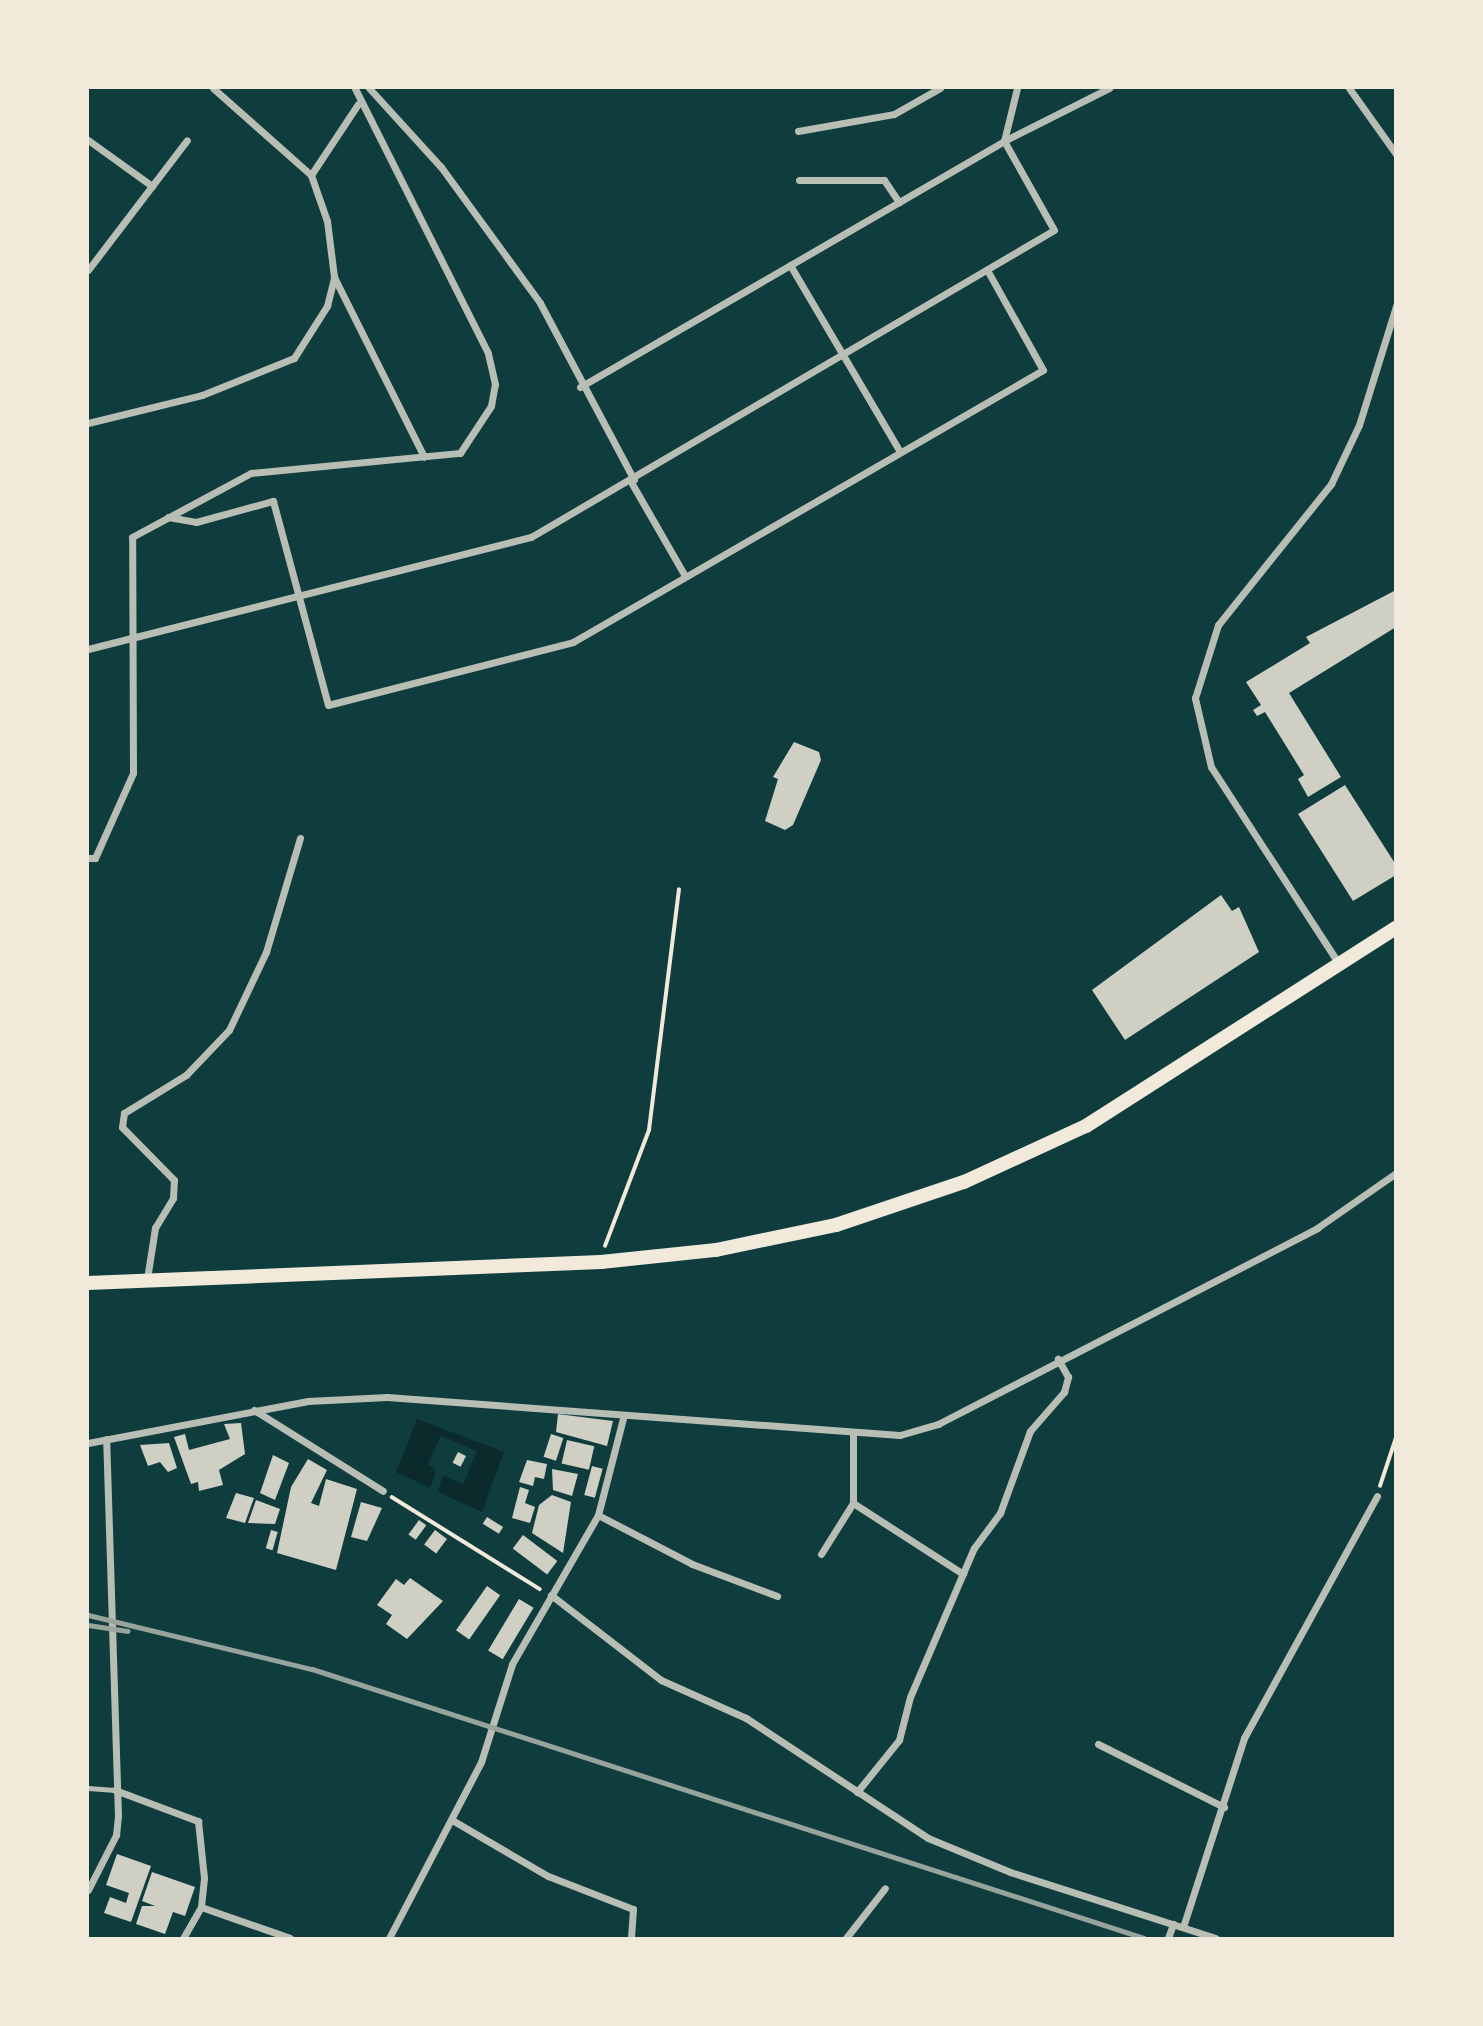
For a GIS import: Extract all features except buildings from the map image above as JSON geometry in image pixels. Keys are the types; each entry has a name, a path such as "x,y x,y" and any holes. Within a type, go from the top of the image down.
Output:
{"main road":[{"path":"88,1283 601,1262 716,1250 836,1225 964,1182 1086,1126 1395,928"}],"street":[{"path":"213,88 311,176 327,221 334,277 424,457"},
{"path":"88,858 94,858 133,773 131,537 251,474 460,453 491,406 495,384 488,353 358,104 355,88"},
{"path":"369,88 492,232 548,315 580,387 685,576"},
{"path":"799,131 894,114 940,88"},
{"path":"88,649 133,642 531,537 632,481 1054,230 1004,141 1017,88"},
{"path":"580,387 1004,141 1109,88"},
{"path":"1349,88 1395,154"},
{"path":"311,176 358,104"},
{"path":"88,140 152,186"},
{"path":"88,270 187,140"},
{"path":"799,180 884,180 899,202"},
{"path":"790,265 900,452"},
{"path":"168,517 196,522 273,501 328,705 573,642 1044,370 987,270"},
{"path":"88,423 202,395 294,358 312,338 334,277"},
{"path":"1339,964 1211,767 1195,698 1218,625 1331,484 1359,425 1395,306"},
{"path":"147,1279 155,1228 173,1198 174,1180 122,1128 124,1113 186,1075 229,1030 266,952 300,838"},
{"path":"88,1443 254,1410 387,1397 624,1418 900,1435 938,1424 1058,1359 1317,1228 1395,1173"},
{"path":"857,1792 899,1740 910,1697 963,1574 1000,1513 1030,1431 1064,1392 1068,1377 1058,1359"},
{"path":"254,1410 383,1491"},
{"path":"389,1938 481,1762 512,1664 598,1515 624,1418"},
{"path":"821,1554 852,1503 853,1432"},
{"path":"88,1890 116,1835 106,1439"},
{"path":"1183,1927 1224,1807 1244,1738 1377,1496"},
{"path":"852,1503 963,1574"},
{"path":"598,1515 692,1564 777,1595"},
{"path":"551,1595 661,1680 746,1718 928,1838 1216,1938"},
{"path":"1097,1744 1224,1807"},
{"path":"115,1790 198,1821 201,1907 183,1938"},
{"path":"452,1820 548,1876 633,1909 631,1938"},
{"path":"846,1938 885,1888"},
{"path":"201,1907 290,1938"},
{"path":"1168,1938 1173,1924"}],"lane":[{"path":"88,1788 115,1790"}],"path":[{"path":"605,1246 649,1130 679,890"},
{"path":"1377,1496 1395,1438"},
{"path":"383,1491 551,1595"}],"water":[{"path":"417,1419 504,1452 482,1512 438,1492 443,1475 463,1484 477,1451 441,1436 428,1464 436,1471 430,1488 396,1472"}],"railway":[{"path":"88,1615 312,1669 1144,1938"},
{"path":"88,1625 128,1631"}]}
